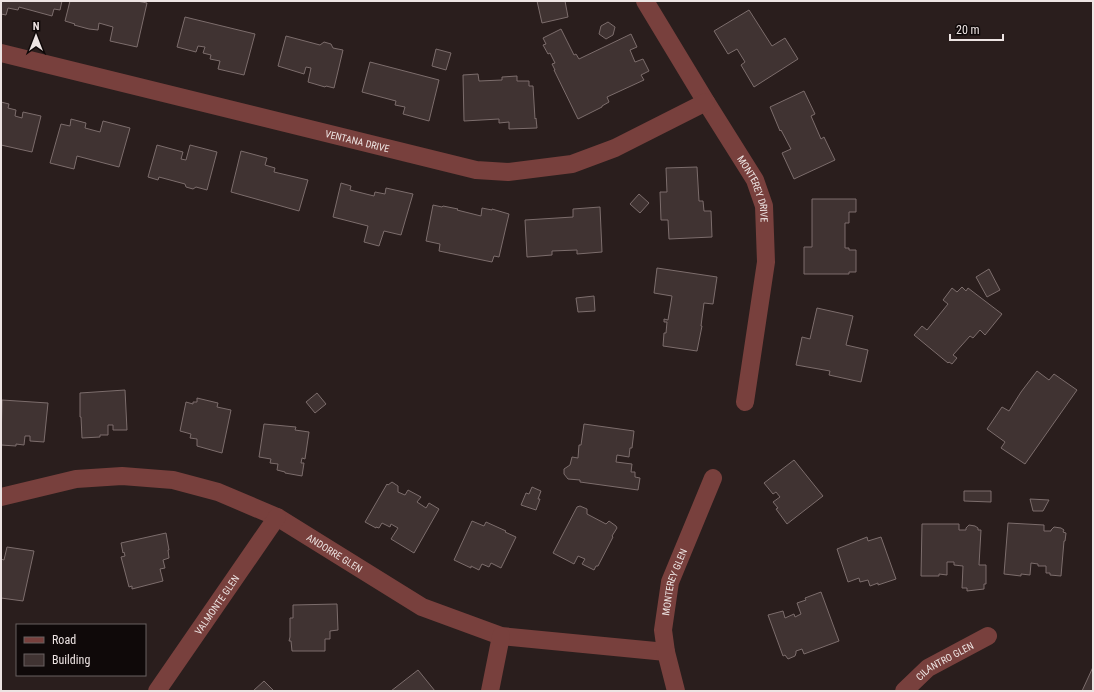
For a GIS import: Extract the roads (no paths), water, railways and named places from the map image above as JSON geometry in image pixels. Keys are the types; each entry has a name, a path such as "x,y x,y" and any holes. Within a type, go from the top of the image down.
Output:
{"street":[{"name":"MONTEREY DRIVE","path":"645,1 755,180 764,206 766,262 745,402"},
{"name":"VENTANA DRIVE","path":"1,53 476,170 508,172 572,164 615,148 706,102"},
{"name":"ANDORRE GLEN","path":"1,497 76,479 122,476 173,480 218,492 277,517 422,607 501,636 666,652"},
{"name":"MONTEREY GLEN","path":"676,691 666,652 663,630 670,582 713,478"},
{"name":"VALMONTE GLEN","path":"157,691 277,517"},
{"path":"490,691 501,636"},
{"name":"CILANTRO GLEN","path":"904,691 928,668 988,636"}]}
